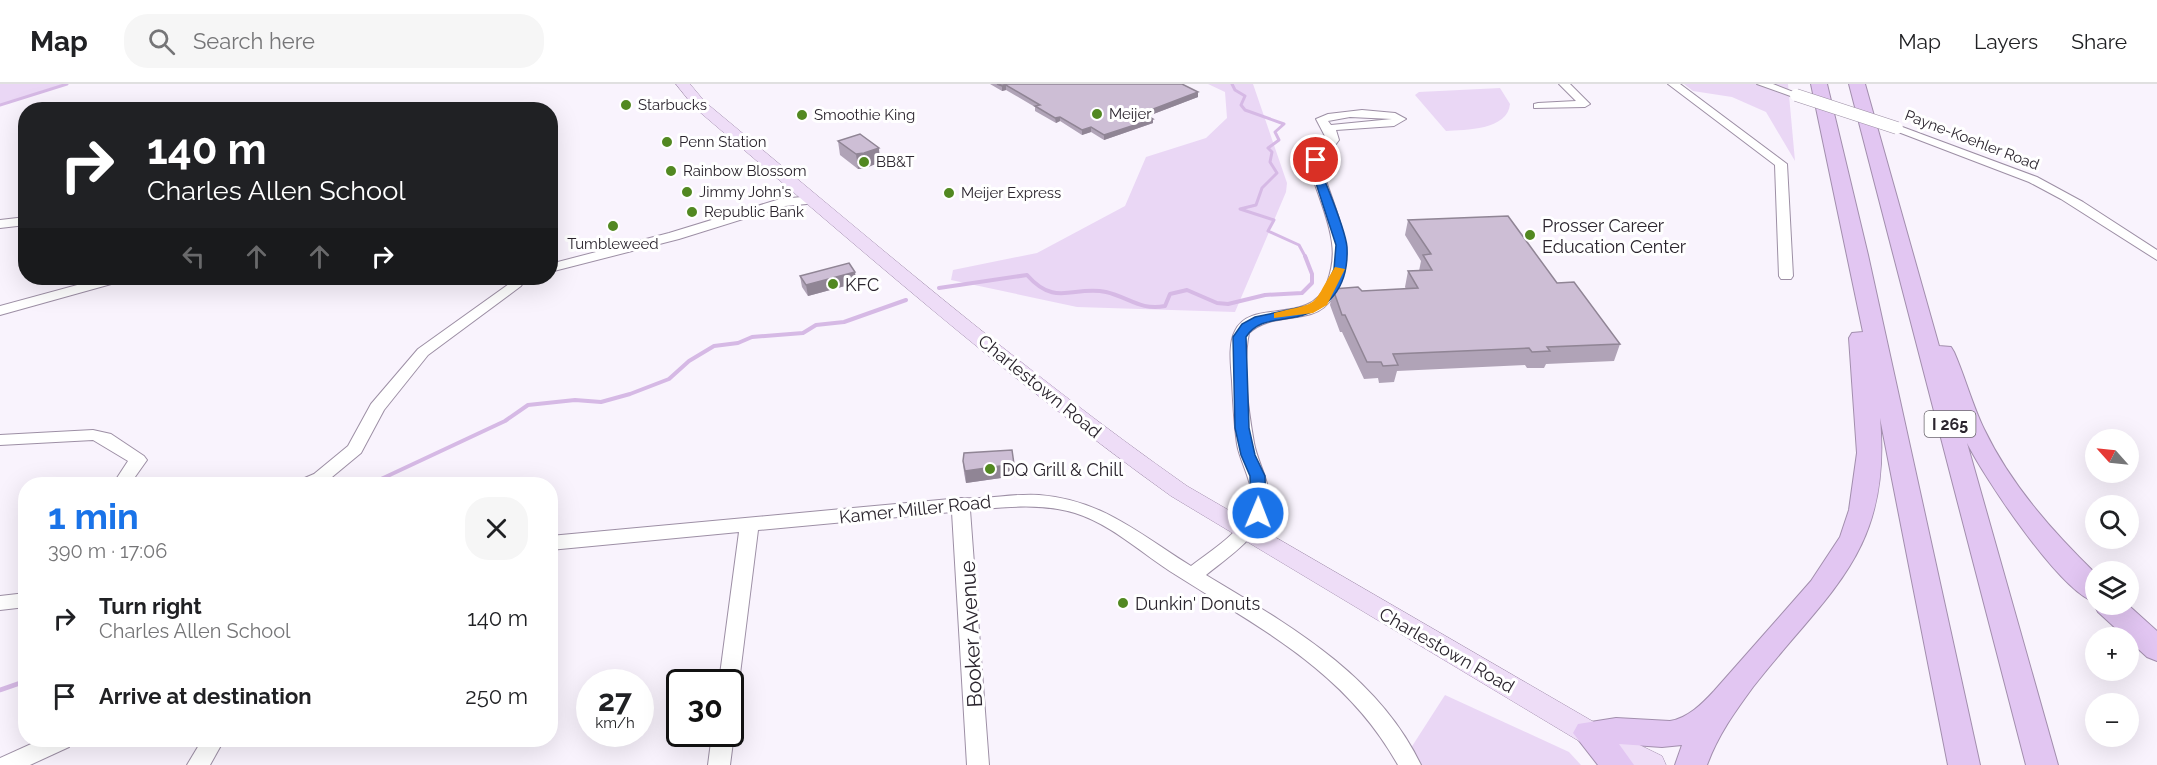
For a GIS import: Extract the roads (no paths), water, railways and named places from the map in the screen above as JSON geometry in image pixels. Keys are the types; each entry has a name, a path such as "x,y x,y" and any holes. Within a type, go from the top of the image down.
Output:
{"highway":[{"path":"1820,84 1964,765"},
{"name":"I 265","path":"1857,84 2042,765"},
{"path":"1691,765 1700,740 1737,683 1826,583 1849,546 1862,514 1870,465 1868,414 1847,208"},
{"path":"1907,267 1954,379 1971,427 1984,453 2000,481 2048,543 2085,581"},
{"path":"2120,615 2157,649"},
{"path":"1589,733 1625,730 1671,734 1685,730 1717,712"},
{"path":"1589,733 1618,765"}],"main road":[{"name":"Charlestown Road","path":"683,84 700,105 813,200 1086,424 1179,491 1589,733 1652,765"}],"street":[{"path":"1538,106 1585,104 1564,84"},
{"path":"1673,84 1781,164 1786,276"},
{"name":"Payne-Koehler Road","path":"1762,84 1897,128 1995,163 2035,180 2089,210 2157,256"},
{"path":"1192,576 1244,531 1258,513 1260,494 1258,476 1248,455 1242,428 1240,337 1246,327 1260,319 1301,313 1317,307 1327,297 1340,269 1341,245 1315,164 1333,140 1322,121 1324,117 1387,114 1400,119 1394,123 1337,126 1330,129 1330,132"},
{"path":"558,266 679,234 739,225 813,200"},
{"path":"0,224 18,222"},
{"path":"0,311 92,285"},
{"path":"321,477 356,449 377,408 423,352 515,285"},
{"path":"0,440 93,435 105,438 138,460 126,477"},
{"name":"Kamer Miller Road","path":"558,542 749,526 961,504 1026,500 1073,506 1113,522 1332,666 1374,707 1392,731 1410,765"},
{"name":"Booker Avenue","path":"961,504 978,765"},
{"path":"731,669 749,526"},
{"path":"0,603 18,601"},
{"path":"8,765 46,747"},
{"path":"198,765 209,747"},
{"path":"719,765 721,747"}],"waterway":[{"path":"0,105 67,84"},
{"path":"1232,84 1235,90 1245,96 1241,105 1245,110 1284,124 1275,132 1279,140 1268,148 1272,152 1270,162 1277,173 1262,188 1256,205 1240,209 1274,220 1268,231 1299,245 1305,257"},
{"path":"939,288 1027,275 1047,291 1056,293 1106,292 1149,307 1165,306 1170,294 1187,290 1217,303 1228,304 1265,295 1302,293 1312,283 1312,274 1305,257"},
{"path":"385,477 505,421 528,405 575,400 601,402 630,394 669,379 689,361 714,346 738,343 752,337 803,333 816,325 844,322 906,300"},
{"path":"0,690 18,684"}],"place":[{"name":"Starbucks","path":"626,105"},
{"name":"Meijer","path":"1097,114"},
{"name":"Smoothie King","path":"802,115"},
{"name":"Penn Station","path":"667,142"},
{"name":"BB&T","path":"864,162"},
{"name":"Rainbow Blossom","path":"671,171"},
{"name":"Jimmy John's","path":"687,192"},
{"name":"Meijer Express","path":"949,193"},
{"name":"Republic Bank","path":"692,212"},
{"name":"Tumbleweed","path":"613,226"},
{"name":"Prosser Career Education Center","path":"1530,235"},
{"name":"KFC","path":"833,284"},
{"name":"DQ Grill & Chill","path":"990,469"},
{"name":"Dunkin' Donuts","path":"1123,603"}]}
